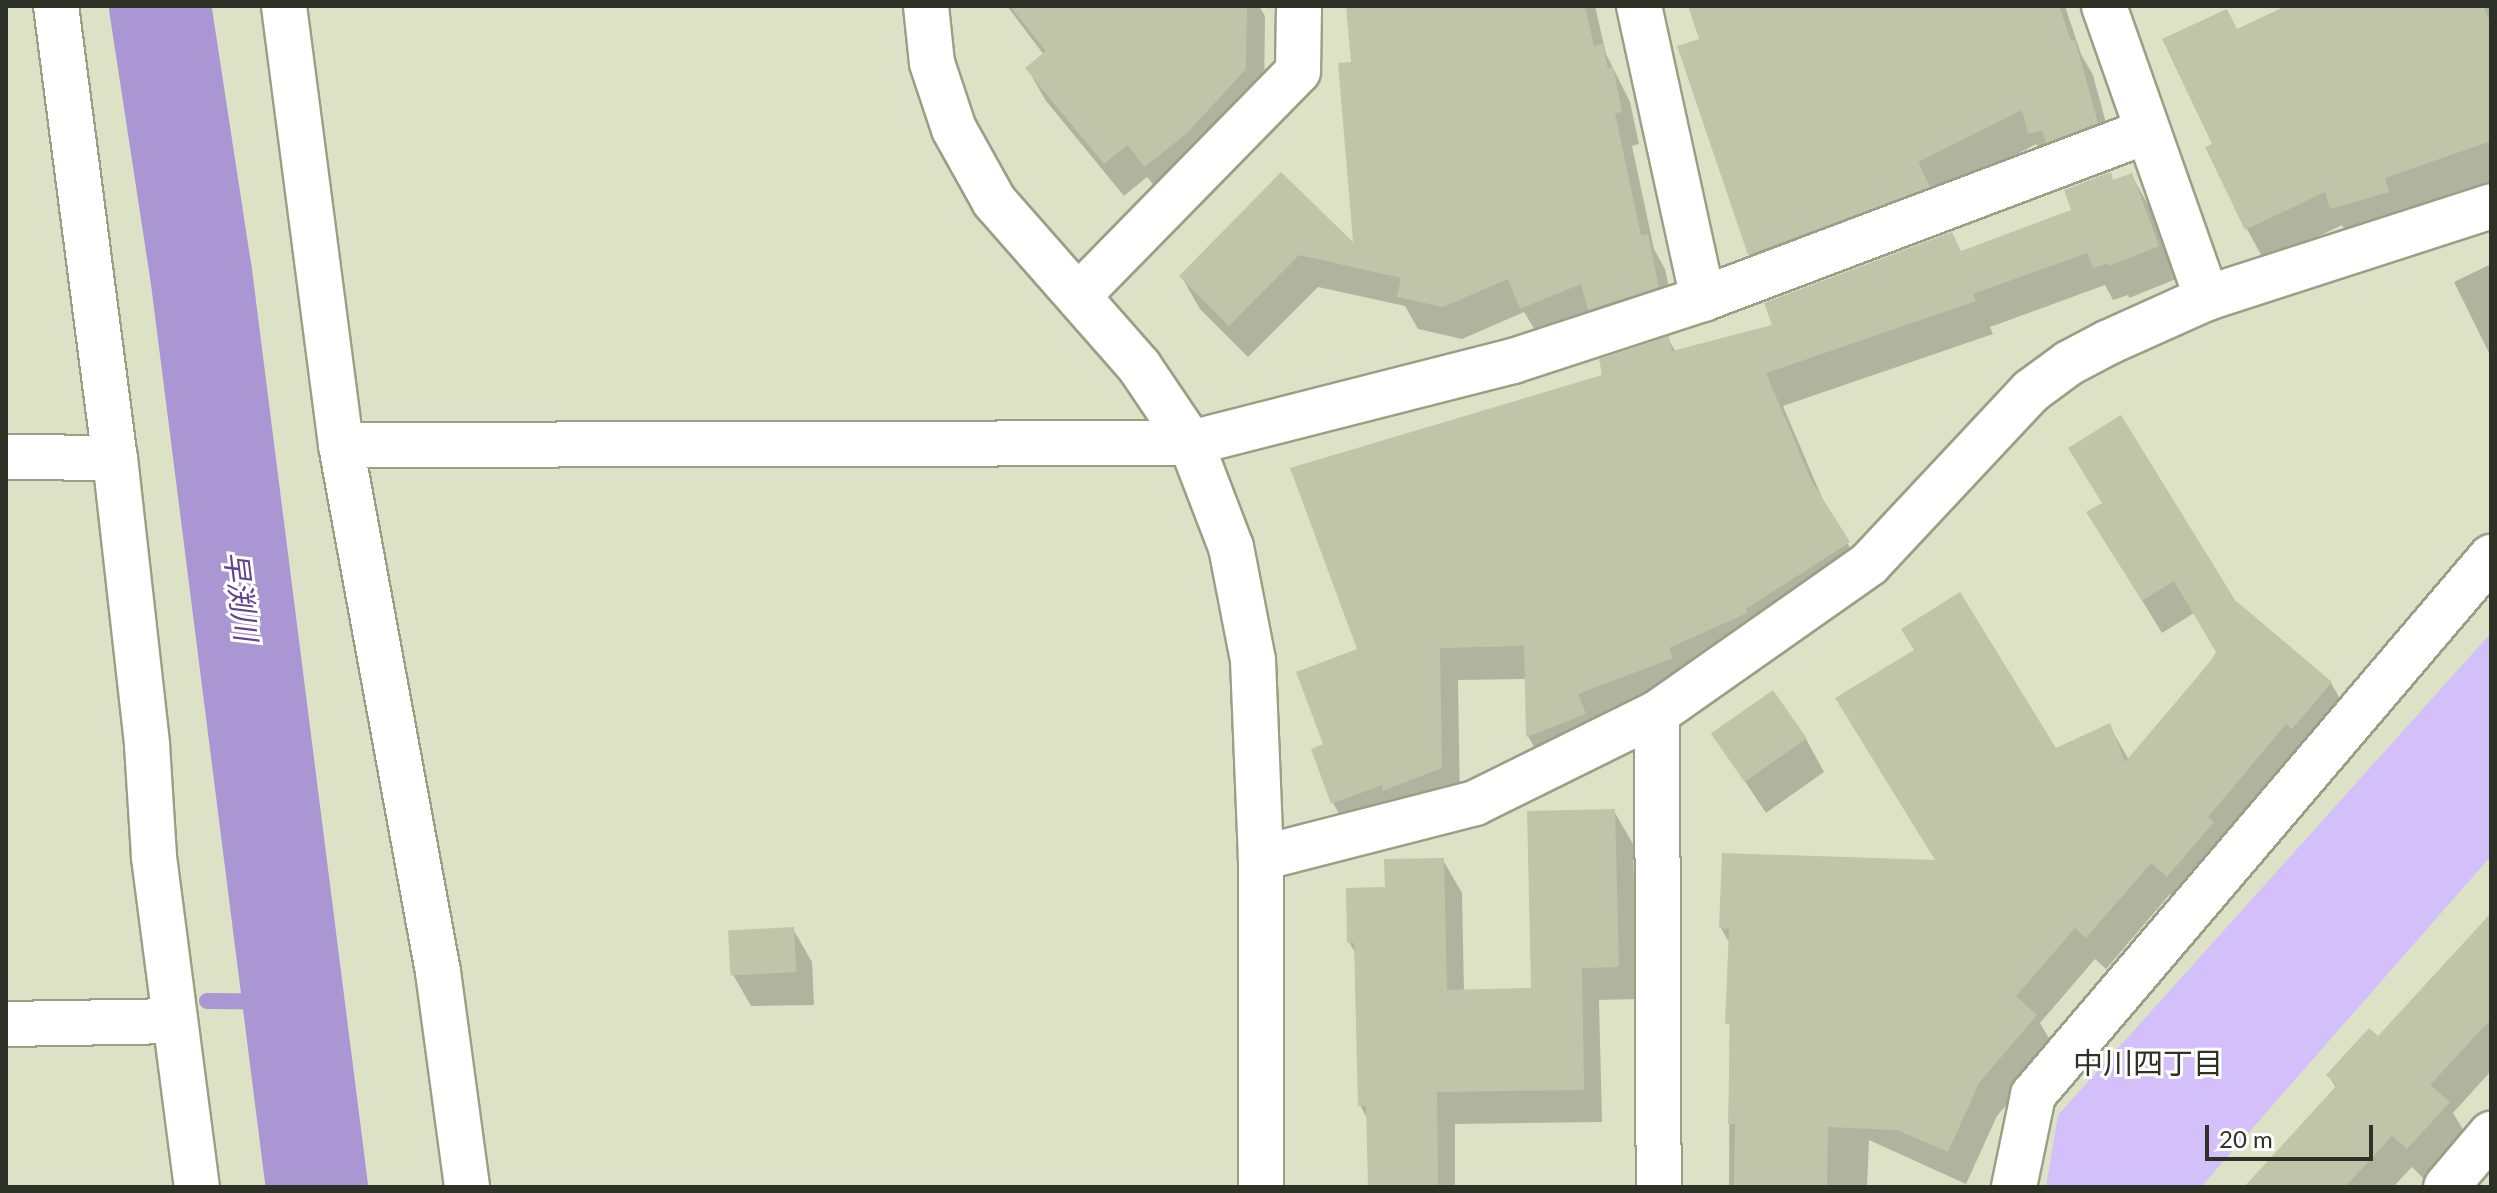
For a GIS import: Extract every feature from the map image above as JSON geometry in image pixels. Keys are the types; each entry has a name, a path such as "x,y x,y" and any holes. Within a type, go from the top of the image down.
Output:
{"street":[{"path":"56,6 115,458 147,745 154,857 197,1187"},
{"path":"284,6 341,445 438,972 467,1187"},
{"path":"926,6 932,63 954,129 994,201 1139,366 1191,443 1231,547 1253,660 1261,858 1261,1187"},
{"path":"1079,295 1298,71 1299,6"},
{"path":"1639,6 1703,299"},
{"path":"2116,11 2146,132 2207,298"},
{"path":"341,445 1191,443 1513,361 1703,299 2146,132"},
{"path":"1261,858 1475,803 1657,713 1869,564 2031,391 2069,363 2207,298 2491,206"},
{"path":"6,457 115,458"},
{"path":"2014,1187 2033,1095 2491,557"},
{"path":"1657,713 1659,1187"},
{"path":"6,1024 175,1021"},
{"path":"2446,1187 2491,1134"}],"shaded area":[{"path":"2491,633 2491,856 2201,1187 2046,1187 2058,1115"}],"building":[{"path":"1010,6 1247,6 1246,69 1187,133 1145,167 1127,145 1104,164 1025,68 1046,51"},
{"path":"1346,6 1585,6 1594,46 1603,44 1608,69 1613,67 1622,112 1615,113 1641,236 1648,234 1659,287 1588,310 1581,284 1520,309 1508,279 1443,307 1397,297 1401,278 1299,255 1229,326 1179,276 1281,172 1353,242 1338,63 1351,62"},
{"path":"1688,6 2059,6 2071,41 2075,40 2098,123 2046,143 2042,130 2028,134 2022,110 1918,162 1930,187 1748,255 1677,46 1699,39"},
{"path":"2286,6 2483,6 2491,23 2491,141 2385,178 2389,192 2330,209 2325,192 2245,230 2205,147 2212,144 2162,39 2227,9 2237,29"},
{"path":"2111,172 2113,180 2132,173 2159,246 2109,266 2108,263 2093,268 2087,253 1973,294 1976,301 1766,373 1811,480 1850,542 1746,609 1747,613 1669,648 1673,658 1578,694 1586,714 1526,737 1524,646 1440,648 1442,768 1382,791 1382,785 1331,804 1311,749 1323,744 1296,672 1357,649 1290,468 1602,375 1599,359 1669,336 1672,351 1772,325 1764,303 1952,232 1961,251 2071,210 2064,190"},
{"path":"2121,415 2235,600 2332,682 2292,729 2286,724 2208,817 2214,822 2167,877 2151,863 2086,938 2075,928 2016,996 2037,1015 1979,1083 1948,1152 1897,1130 1828,1127 1827,1187 1734,1187 1735,1124 1728,1124 1730,1024 1725,1024 1729,929 1719,928 1722,853 1935,860 1835,698 1914,650 1901,629 1960,592 2056,748 2110,723 2125,762 2216,652 2174,581 2142,601 2086,512 2102,503 2068,448"},
{"path":"1773,690 1807,738 1745,782 1711,734"},
{"path":"1615,809 1619,967 1582,968 1584,1090 1437,1092 1438,1187 1368,1187 1366,1106 1358,1106 1354,943 1347,943 1346,888 1385,887 1384,859 1444,858 1447,990 1531,988 1527,811"},
{"path":"2491,913 2491,1019 2430,1085 2450,1102 2407,1149 2392,1136 2345,1187 2244,1187 2337,1085 2326,1075 2369,1028 2378,1036"},
{"path":"794,927 796,972 730,975 728,930"}],"waterway":[{"name":"早渕川","path":"160,6 201,273 317,1187"},
{"path":"207,1001 293,1002"}],"district":[{"name":"中川四丁目","path":"2148,1062"}]}
